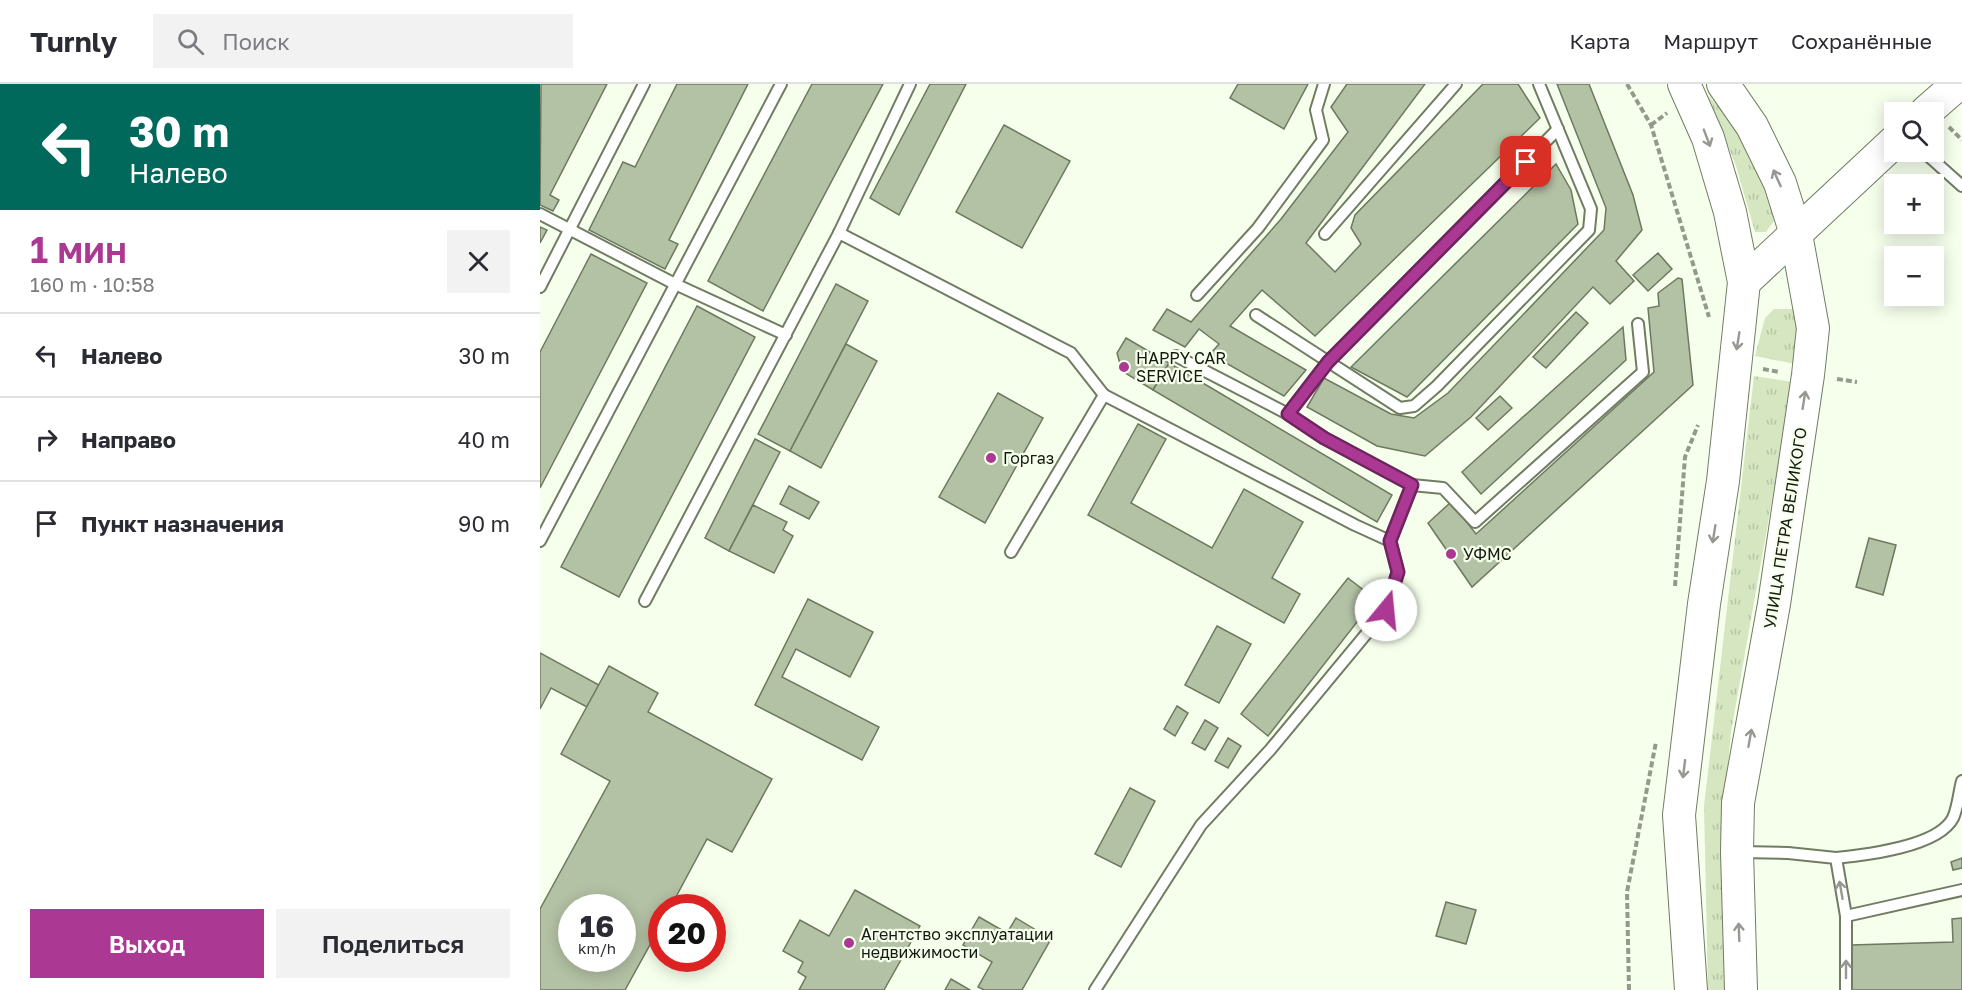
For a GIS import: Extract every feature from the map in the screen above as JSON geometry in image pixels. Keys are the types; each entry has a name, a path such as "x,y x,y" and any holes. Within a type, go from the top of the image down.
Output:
{"street":[{"path":"1684,84 1708,138 1730,212 1744,282 1722,481 1704,604 1679,815 1691,990"},
{"name":"УЛИЦА ПЕТРА ВЕЛИКОГО","path":"1723,84 1752,126 1780,183 1796,234 1813,328 1774,604 1738,803 1741,990"},
{"path":"1937,102 1958,84"},
{"path":"1744,282 1884,151"}],"lane":[{"path":"540,287 644,84"},
{"path":"540,541 782,84"},
{"path":"645,601 839,233 910,84"},
{"path":"1197,295 1258,228 1323,140 1316,110 1324,84"},
{"path":"1256,315 1400,408 1413,406 1437,386 1589,230 1591,209 1539,84"},
{"path":"1325,234 1453,85"},
{"path":"1288,414 1328,362 1558,129"},
{"path":"1935,162 1962,186"},
{"path":"540,214 675,284 786,335"},
{"path":"839,233 1071,353 1104,395 1390,541"},
{"path":"1176,356 1288,414 1324,438 1412,485 1443,488 1475,522 1643,372 1638,324"},
{"path":"1011,552 1104,395"},
{"path":"1095,990 1201,825 1270,750 1386,610 1398,572 1390,541 1412,485"},
{"path":"1737,852 1788,853 1836,858 1872,854 1912,844 1943,829 1953,818 1962,781"},
{"path":"1836,858 1846,916 1846,990"},
{"path":"1846,916 1962,890"}],"path":[{"path":"1627,84 1651,125 1696,268 1709,316 1709,328"},
{"path":"1674,594 1685,457"},
{"path":"1629,990 1627,892 1658,731"}],"green space":[{"path":"1708,95 1726,115 1754,162 1773,208 1774,221 1766,232 1755,232 1736,166"},
{"path":"1774,309 1793,309 1800,329 1795,364 1755,356 1765,318"},
{"path":"1754,376 1793,382 1731,732 1725,796 1726,990 1708,990 1704,806"}],"building":[{"path":"541,84 607,84 550,195 559,200 553,211 540,205"},
{"path":"677,84 748,84 669,240 678,244 665,269 589,230 623,162 635,167"},
{"path":"812,84 883,84 763,311 708,281"},
{"path":"930,84 966,84 899,215 870,198"},
{"path":"1238,84 1308,84 1284,129 1230,98"},
{"path":"1347,84 1425,84 1306,243 1335,272 1361,244 1351,228 1355,215 1483,84 1518,84 1540,118 1315,336 1262,290 1230,326 1306,370 1284,396 1210,354 1219,344 1199,329 1185,347 1153,330 1167,309 1191,322 1281,219 1348,132 1331,107"},
{"path":"1557,84 1589,84 1633,195 1642,230 1616,261 1634,281 1610,304 1593,287 1471,417 1425,456 1377,446 1307,407 1324,378 1391,414 1414,418 1448,393 1604,230 1606,208"},
{"path":"1004,125 1070,161 1022,248 956,212"},
{"path":"1556,164 1571,190 1578,224 1407,397 1351,367"},
{"path":"540,227 547,230 540,243"},
{"path":"1658,253 1672,269 1648,291 1633,275"},
{"path":"591,254 647,283 540,488 540,352"},
{"path":"1678,278 1682,279 1693,385 1472,587 1428,523 1451,502 1476,534 1654,372 1648,308 1659,306 1658,293"},
{"path":"836,284 868,301 790,451 758,434"},
{"path":"697,306 755,337 619,597 561,567"},
{"path":"1576,312 1588,323 1546,368 1533,357"},
{"path":"1623,327 1626,360 1481,494 1462,472"},
{"path":"1126,338 1169,363 1153,390 1122,371 1117,353"},
{"path":"846,344 877,361 821,468 790,451"},
{"path":"1169,363 1392,495 1377,522 1153,390"},
{"name":"Горгаз","path":"998,393 1043,418 985,523 939,497"},
{"path":"1500,396 1512,408 1488,430 1476,418"},
{"path":"1138,424 1166,439 1131,503 1212,548 1244,489 1303,522 1272,578 1300,594 1284,623 1088,515"},
{"path":"755,439 780,452 729,551 705,538"},
{"path":"789,486 819,502 809,519 780,504"},
{"path":"753,505 787,522 783,530 793,536 774,573 729,551"},
{"path":"1869,538 1896,545 1883,595 1856,587"},
{"path":"1348,578 1375,599 1268,736 1241,714"},
{"path":"808,599 873,632 850,677 796,649 782,677 879,727 862,760 755,705"},
{"path":"1217,626 1251,644 1219,703 1185,685"},
{"path":"540,653 599,685 587,707 551,688 540,709"},
{"path":"609,666 658,693 648,712 772,779 732,852 707,839 678,894 648,894 648,948 636,970 636,894 558,894 558,972 635,972 625,990 540,990 540,909 610,781 561,754"},
{"path":"1177,706 1188,713 1175,736 1164,729"},
{"path":"1205,720 1218,728 1205,750 1192,743"},
{"path":"1228,738 1241,746 1228,768 1215,761"},
{"path":"1130,788 1155,801 1121,867 1095,854"},
{"path":"1962,858 1962,868 1953,870 1951,862"},
{"name":"Агентство эксплуатации недвижимости","path":"855,890 920,926 884,990 799,990 806,977 798,972 803,962 783,951 800,920 829,936"},
{"path":"1446,902 1476,910 1466,944 1436,936"},
{"path":"979,917 1007,933 1016,918 1051,939 1022,990 984,990 978,987 992,962 963,945"},
{"path":"1962,918 1962,990 1852,990 1851,945 1953,942 1952,919"},
{"path":"951,979 970,990 945,990"}],"place":[{"name":"HAPPY CAR SERVICE","path":"1124,367"},
{"name":"Горгаз","path":"991,458"},
{"name":"УФМС","path":"1451,554"},
{"name":"Агентство эксплуатации недвижимости","path":"849,943"}],"route":[{"path":"1386,610 1398,572 1390,541 1412,485 1324,438 1288,414 1328,362 1526,162"}]}
